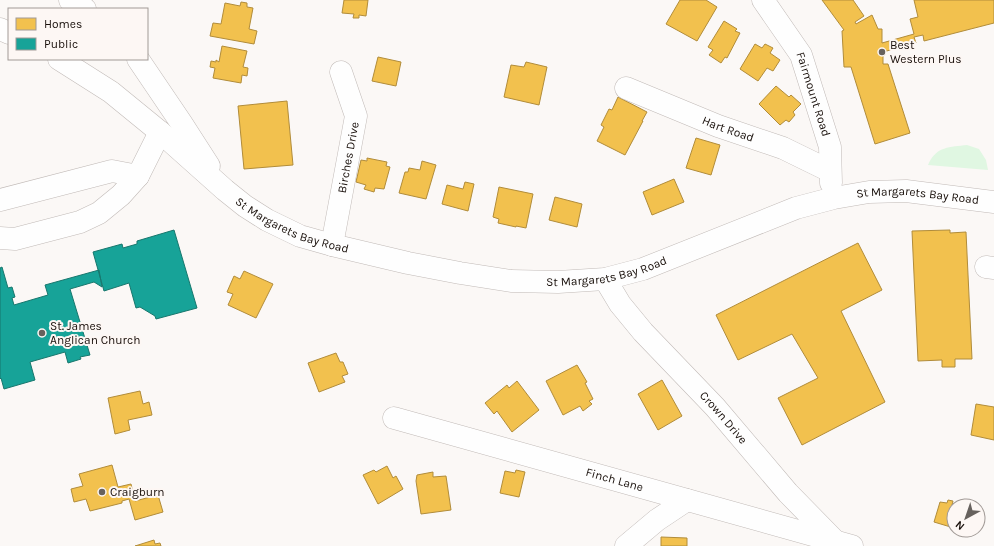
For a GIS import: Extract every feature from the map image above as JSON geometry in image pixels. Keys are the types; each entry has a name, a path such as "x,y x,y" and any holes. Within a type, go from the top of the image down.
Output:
{"street":[{"path":"70,0 83,8"},
{"name":"Fairmount Road","path":"763,0 801,55 830,146 830,171 834,198"},
{"name":"St Margarets Bay Road","path":"61,60 111,92 160,132 225,190 245,206 267,220 300,236 332,245 408,263 511,281 558,282 605,279 643,269 796,208 834,198 869,192 906,191 994,202"},
{"name":"St Margarets Bay Road","path":"139,60 225,190"},
{"name":"Birches Drive","path":"332,245 356,116 341,72"},
{"name":"Hart Road","path":"626,88 718,126 783,148 830,171"},
{"path":"0,238 16,239 80,222 99,213 122,195 138,176 160,132"},
{"path":"0,200 112,171 138,176"},
{"name":"Crown Drive","path":"605,279 620,304 643,332 715,407 788,493 843,544"},
{"name":"Finch Lane","path":"394,418 843,544"},
{"path":"626,546 657,520 687,500"}],"green space":[{"path":"967,145 979,149 986,160 988,170 928,165 931,159 939,151 949,147"}],"building: Homes":[{"path":"344,0 368,0 366,16 359,15 359,18 353,18 354,14 342,13"},
{"path":"680,0 706,0 717,7 697,41 666,24"},
{"path":"822,0 853,0 864,16 855,22 856,24 872,15 878,29 882,29 882,43 914,34 910,19 918,17 914,0 994,0 994,23 924,41 923,35 914,37 916,43 883,52 883,64 888,64 910,133 875,144 851,67 844,67 842,31 844,30"},
{"path":"241,2 247,3 247,7 253,8 249,29 257,31 254,44 210,36 213,23 221,24 225,3 240,6"},
{"path":"724,21 737,29 735,31 740,33 727,58 725,57 721,63 709,55 713,50 708,47"},
{"path":"755,44 762,48 765,44 773,48 770,53 780,60 773,71 767,68 758,81 740,69"},
{"path":"222,46 247,51 243,67 248,68 247,76 242,75 241,83 213,78 215,68 210,67 211,61 216,62 216,60 219,62"},
{"path":"378,57 401,62 396,86 372,81"},
{"path":"526,62 547,67 539,105 504,97 511,65 524,67"},
{"path":"776,86 789,97 791,95 801,104 793,112 795,115 789,122 786,120 780,125 759,104"},
{"path":"618,97 647,112 625,155 597,141 604,127 601,125 609,109 612,110"},
{"path":"287,101 293,165 244,169 238,106"},
{"path":"696,138 720,145 711,175 686,168"},
{"path":"367,158 387,162 386,166 390,167 384,189 375,188 374,192 364,189 366,185 356,182 361,160 367,161"},
{"path":"422,161 436,165 426,199 399,193 405,172 408,172 409,168 420,170"},
{"path":"674,179 684,202 652,215 643,192"},
{"path":"465,182 474,184 468,211 442,204 447,185 463,189"},
{"path":"499,187 533,194 526,228 498,223 499,219 493,217"},
{"path":"555,197 582,204 577,227 549,220"},
{"path":"950,230 950,233 966,232 972,359 955,359 955,367 942,367 942,360 918,361 912,231"},
{"path":"858,243 882,290 841,311 885,402 802,445 778,398 818,378 792,334 738,360 716,315"},
{"path":"244,271 273,284 256,318 228,305 233,294 227,292 234,276 240,279"},
{"path":"336,353 340,362 343,362 348,374 342,376 345,382 319,392 308,363"},
{"path":"577,365 587,382 585,383 593,399 589,401 592,404 583,411 580,406 563,415 546,381"},
{"path":"662,380 682,416 658,430 638,394"},
{"path":"517,381 539,410 512,432 497,411 494,414 485,403 507,385 509,388"},
{"path":"140,391 143,404 149,402 152,415 128,420 130,430 115,434 108,398"},
{"path":"976,404 994,407 994,440 971,435"},
{"name":"Craigburn","path":"112,465 118,487 131,484 135,501 158,495 163,512 135,520 129,499 122,501 122,503 90,511 86,499 74,502 71,489 83,486 79,474"},
{"path":"387,466 393,478 396,476 403,489 378,504 363,475 374,470 376,472"},
{"path":"516,470 525,472 519,497 500,493 505,471 515,473"},
{"path":"433,472 433,477 446,476 451,510 421,514 416,481 417,475"},
{"path":"940,502 946,503 946,526 934,522"},
{"path":"661,537 687,538 687,546 661,546"},
{"path":"154,540 155,544 160,543 161,546 135,546"}],"building: Public":[{"path":"174,230 197,308 156,319 155,316 140,307 136,308 129,283 104,291 93,252 122,244 123,248 137,244 137,241"},
{"name":"St. James Anglican Church","path":"2,267 8,288 12,287 15,297 12,298 14,305 48,295 45,285 99,270 102,287 94,282 70,289 90,355 80,357 81,359 68,363 65,352 30,362 35,380 4,389 1,378 0,379 0,268"}],"place":[{"name":"Best Western Plus","path":"882,52"},
{"name":"St. James Anglican Church","path":"42,333"},
{"name":"Craigburn","path":"102,492"}]}
